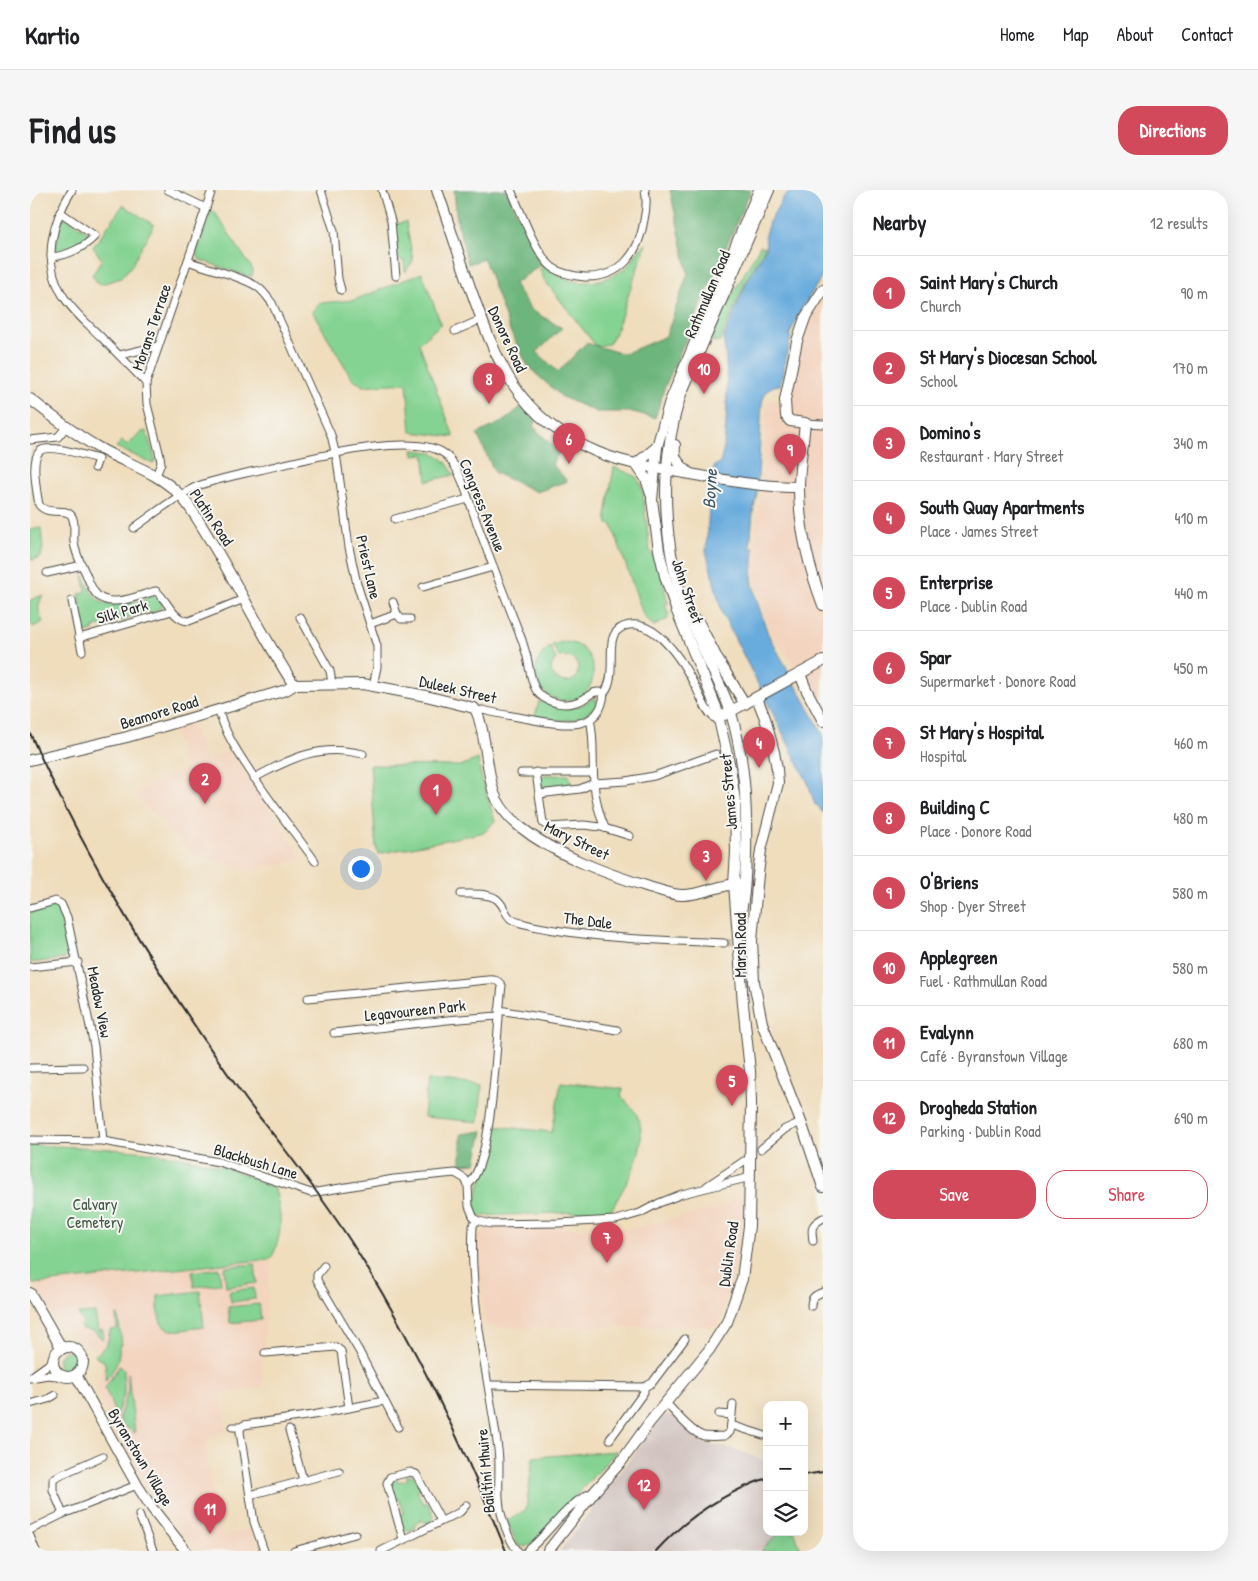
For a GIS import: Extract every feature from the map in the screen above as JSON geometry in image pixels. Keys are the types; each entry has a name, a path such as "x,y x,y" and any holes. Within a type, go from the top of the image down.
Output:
{"main road":[{"name":"Donore Road","path":"437,190 482,319 504,371 530,407 557,430 600,453 636,464 757,485 799,488"},
{"name":"Rathmullan Road","path":"655,468 661,429 680,377 759,190"},
{"name":"Rathmullan Road","path":"668,470 674,415 681,394 769,190"},
{"path":"823,290 805,318 797,341 785,400 786,416 790,421 805,423 799,488 800,513 806,551 823,605"},
{"name":"Platin Road","path":"30,399 100,449 156,476 181,496 230,573 294,684"},
{"path":"674,415 678,425 673,454 681,466 689,473"},
{"path":"652,500 646,479 636,464 657,447"},
{"name":"John Street","path":"655,468 652,500 659,550 665,576 676,609 710,689 719,718"},
{"name":"John Street","path":"668,470 666,490 670,547 674,572 730,712"},
{"path":"684,600 690,605 718,660 738,696 745,704"},
{"path":"719,718 823,661"},
{"path":"798,675 823,722"},
{"name":"Duleek Street","path":"294,684 332,683 373,686 469,706 477,711"},
{"name":"Beamore Road","path":"30,760 127,737 286,690 294,684"},
{"name":"Marsh Road","path":"759,696 774,752 778,783 761,850 750,940 754,982 759,1012 801,1122 823,1187"},
{"name":"Mary Street","path":"477,711 494,792 507,815 525,831 592,866 630,881 669,893 681,895 694,894 734,884 745,884"},
{"name":"James Street","path":"730,712 742,762 746,792 745,884 743,906 737,927"},
{"name":"James Street","path":"719,718 730,766 735,801 736,852 734,884 737,927"},
{"name":"Dublin Road","path":"548,1551 709,1350 728,1322 736,1301 742,1279 747,1246 751,1177 750,1071 737,927"},
{"path":"30,1293 62,1349"},
{"path":"71,1348 76,1349 82,1356 83,1365 76,1375 64,1377 56,1371 54,1361 56,1354 62,1349 71,1348"},
{"name":"Byranstown Village","path":"76,1375 137,1485 152,1508 186,1551"}],"street":[{"path":"72,190 55,222 51,264 56,280 63,296 76,312 146,383"},
{"path":"168,190 206,208"},
{"name":"Morans Terrace","path":"156,476 159,471 160,456 147,404 146,383 212,190"},
{"path":"321,190 334,231 338,279 341,290"},
{"path":"382,190 391,221 396,276"},
{"path":"511,190 539,252 551,266 558,271 575,276 592,277 606,275 620,268 636,250 645,214 645,190"},
{"path":"51,257 59,257 82,247 96,236 60,212"},
{"name":"Priest Lane","path":"188,262 249,282 266,294 272,303 331,435 349,547 357,584 377,646 373,686"},
{"path":"455,331 482,319"},
{"path":"120,355 158,346"},
{"path":"805,423 823,424"},
{"path":"30,440 58,437 67,426"},
{"name":"Congress Avenue","path":"134,528 196,487 219,480 335,452 399,445 420,445 438,449 453,464 468,499 522,640 531,680 537,692 550,702 568,704 598,691 604,697"},
{"name":"Silk Park","path":"96,468 98,459 77,452 45,448 36,456 34,477 39,505 46,510 68,513 72,516 74,548 92,590 104,600 112,602 156,591 163,596 178,618 183,620 189,620 244,600"},
{"path":"395,519 468,499"},
{"path":"46,573 82,565"},
{"path":"423,587 493,567"},
{"name":"Silk Park","path":"72,602 82,651"},
{"path":"392,602 397,614 402,619 410,619"},
{"name":"Silk Park","path":"79,638 172,611"},
{"path":"370,624 397,614"},
{"path":"300,617 330,671 332,683"},
{"path":"605,828 596,802 590,719 600,709 611,678 612,639 616,631 629,624 640,626 660,637 671,648 692,681 707,712 714,718 719,718"},
{"path":"218,709 224,728 234,747 254,778 316,861"},
{"name":"Duleek Street","path":"477,711 570,725 590,719"},
{"path":"254,778 273,768 323,750 348,750 363,754"},
{"path":"539,794 580,789 594,784 626,782 654,776 716,754"},
{"path":"521,772 593,773"},
{"path":"536,772 540,812 543,823 548,827 584,825 605,828 630,836"},
{"name":"The Dale","path":"461,894 481,894 494,898 502,904 510,918 515,922 533,926 642,940 724,943"},
{"name":"Meadow View","path":"30,908 55,901 61,904 67,917 78,962 94,1046 103,1141"},
{"path":"30,968 78,962"},
{"path":"308,998 494,979 500,982 502,986 496,1053 486,1138 478,1170 468,1186 469,1206 476,1220 491,1224 529,1224 616,1220 640,1214 659,1203 682,1194 751,1177"},
{"name":"Legavoureen Park","path":"334,1033 499,1013 617,1030"},
{"path":"30,1068 83,1067"},
{"path":"761,1149 785,1129 801,1122"},
{"name":"Blackbush Lane","path":"30,1140 103,1141 219,1162 311,1193 394,1179 449,1173 461,1176 465,1179 468,1186"},
{"path":"702,1189 744,1161"},
{"path":"813,1241 811,1229 814,1224 823,1218"},
{"name":"Bailtíní Mhuire","path":"476,1220 473,1226 473,1280 499,1453 499,1502 501,1514 511,1540 518,1551"},
{"path":"324,1266 317,1275 318,1280 359,1351 398,1427"},
{"path":"811,1306 811,1300 814,1296 823,1292"},
{"path":"489,1385 644,1386 652,1383 685,1339"},
{"path":"265,1354 336,1347 341,1351 348,1408"},
{"path":"30,1378 54,1361"},
{"path":"30,1378 48,1375 64,1377"},
{"path":"610,1439 644,1392 644,1386"},
{"path":"30,1404 55,1395"},
{"path":"233,1427 313,1416 384,1401"},
{"path":"666,1403 691,1429 704,1436 724,1436 730,1432 733,1404"},
{"path":"719,1414 732,1415"},
{"path":"731,1425 763,1435"},
{"path":"241,1427 240,1432 254,1522 264,1551"},
{"path":"289,1430 303,1480"},
{"path":"63,1514 53,1490 54,1479 103,1456"},
{"path":"250,1495 339,1471"},
{"path":"403,1539 387,1483 390,1477 410,1472 416,1474 441,1521"},
{"path":"30,1530 63,1514 137,1485"},
{"path":"527,1551 574,1504 585,1495 595,1491"},
{"path":"381,1551 460,1512 466,1505"},
{"path":"139,1515 153,1551"},
{"path":"294,1551 355,1534"},
{"path":"30,1536 36,1551"}],"shaded area":[{"path":"822,300 823,707 808,682 771,634 754,578 754,547 760,494 766,405 771,400 787,403 808,325"},
{"path":"192,725 207,760 229,751 303,860 250,870 191,853 135,793 183,769 174,730"},
{"path":"734,1197 744,1197 744,1205 734,1274 718,1326 498,1328 485,1324 476,1253 478,1237 487,1229 499,1227 629,1229 730,1205"},
{"path":"270,1260 261,1388 221,1394 227,1430 207,1441 208,1462 217,1519 223,1536 251,1528 259,1551 199,1551 155,1499 136,1467 136,1461 111,1416 104,1408 96,1389 103,1371 103,1366 97,1354 92,1347 76,1340 66,1331 52,1315 35,1285"},
{"path":"663,1416 676,1417 700,1442 734,1449 763,1460 763,1536 777,1536 761,1551 560,1551"}],"green space":[{"path":"454,190 506,190 542,264 514,284 531,310 562,328 537,352 558,372 586,343 624,354 666,336 688,273 670,190 751,190 664,389 655,418 633,412 597,412 562,397 528,366 510,331 484,259 468,264 457,221"},
{"path":"123,205 154,225 132,265 121,278 102,284 97,282 92,275 102,260 93,247"},
{"path":"211,211 214,211 253,270 252,276 200,260 197,250"},
{"path":"64,216 90,234 91,238 59,255 55,253 58,233"},
{"path":"406,222 413,261 405,272 404,261 397,257 394,224"},
{"path":"646,244 616,331 609,344 596,346 545,281 540,270 543,265 563,278 582,282 608,278 629,265"},
{"path":"760,246 765,247 745,283 720,341 712,342 713,335 724,310"},
{"path":"422,273 441,324 419,343 454,437 411,432 407,383 362,386 359,382 353,380 312,311 320,303 354,300"},
{"path":"522,406 537,421 533,426 559,452 552,464 567,481 537,492 495,473 477,434 504,421"},
{"path":"146,431 155,459 153,464 116,447 122,441 128,445 142,432"},
{"path":"413,450 438,455 454,475 427,481 424,454 414,455"},
{"path":"614,467 635,476 641,484 650,551 658,563 668,603 665,605 669,615 668,619 654,626 644,617 612,525 608,524 606,515"},
{"path":"41,528 43,547 41,557 32,560 30,554 30,530"},
{"path":"83,574 89,588 101,602 107,604 123,603 123,605 157,595 162,603 161,608 150,614 148,611 127,618 123,622 122,620 93,628 93,631 81,632 76,608 81,603 79,594 86,592"},
{"path":"43,595 39,609 43,622 33,627 30,620 30,600"},
{"path":"562,642 574,644 584,650 590,658 593,668 593,679 589,689 581,696 570,700 559,700 542,690 536,673 537,663 542,654 550,647 556,659 552,666 552,672 555,677 560,681 566,682 572,681 576,677 578,666 575,660 569,657 559,657 552,645"},
{"path":"596,697 596,706 575,719 560,720 535,716 539,701 571,708 582,705"},
{"path":"478,759 481,776 495,821 485,832 378,854 370,765 460,766"},
{"path":"544,775 569,775 570,786 569,788 542,790 540,780"},
{"path":"52,906 62,912 70,949 69,956 64,959 30,963 30,913"},
{"path":"427,1080 482,1085 479,1122 424,1117"},
{"path":"561,1082 623,1089 621,1096 638,1117 641,1129 641,1142 638,1154 629,1178 611,1211 478,1216 474,1203 489,1155 494,1126 552,1132"},
{"path":"483,1131 476,1163 461,1164 461,1134"},
{"name":"Calvary Cemetery","path":"30,1145 133,1151 183,1158 233,1170 275,1189 280,1225 278,1241 271,1259 33,1284 30,1279"},
{"path":"255,1264 257,1283 226,1287 224,1267"},
{"path":"219,1268 221,1284 194,1287 192,1272"},
{"path":"254,1288 255,1299 231,1302 229,1291"},
{"path":"200,1291 204,1327 174,1330 163,1326 158,1310 158,1296"},
{"path":"259,1304 261,1320 230,1323 228,1307"},
{"path":"95,1313 98,1330 103,1330 102,1339 94,1331 82,1329 80,1326 83,1323 78,1314"},
{"path":"118,1315 122,1345 119,1345 118,1360 105,1381 106,1366 103,1360 95,1356 107,1344 110,1330 117,1329 116,1316"},
{"path":"69,1351 77,1354 80,1362 77,1370 69,1373 61,1370 58,1362 61,1354"},
{"path":"119,1366 124,1369 124,1394 116,1416 105,1388"},
{"path":"128,1373 135,1433 123,1425 119,1418 128,1390"},
{"path":"617,1451 532,1543 525,1547 518,1545 507,1521 526,1510 533,1457"},
{"path":"407,1475 413,1475 421,1488 417,1491 423,1504 428,1502 434,1516 433,1519 425,1524 423,1520 414,1524 416,1529 408,1531 403,1528 399,1515 404,1513 399,1499 394,1500 390,1483 397,1477 398,1482 407,1480"},
{"path":"777,1536 796,1536 801,1551 761,1551"}],"water":[{"path":"796,190 823,190 823,275 800,312 789,336 791,337 780,385 768,390 762,403 757,494 753,512 750,548 754,548 752,579 768,634 823,734 823,813 815,805 808,783 722,613 706,551 709,507 715,501 714,466 720,463 725,438 727,382 723,339 746,284 766,248 765,234 769,222 784,196"}],"tunnel":[{"path":"724,943 748,941"}],"railway":[{"path":"30,733 76,828 154,964 242,1094 334,1216 402,1327 457,1438 506,1551"},
{"path":"808,1474 823,1472"},
{"path":"656,1551 680,1527 707,1507 736,1491 763,1480"}],"place":[{"name":"Applegreen","path":"704,394"},
{"name":"Building C","path":"489,404"},
{"name":"Spar","path":"569,464"},
{"name":"O'Briens","path":"790,475"},
{"name":"South Quay Apartments","path":"759,768"},
{"name":"St Mary's Diocesan School","path":"205,804"},
{"name":"Saint Mary's Church","path":"436,815"},
{"name":"Domino's","path":"706,881"},
{"name":"Enterprise","path":"732,1106"},
{"name":"St Mary's Hospital","path":"607,1263"},
{"name":"Drogheda Station","path":"644,1510"},
{"name":"Evalynn","path":"210,1534"}],"water label":[{"name":"Boyne","path":"710,489"}]}
